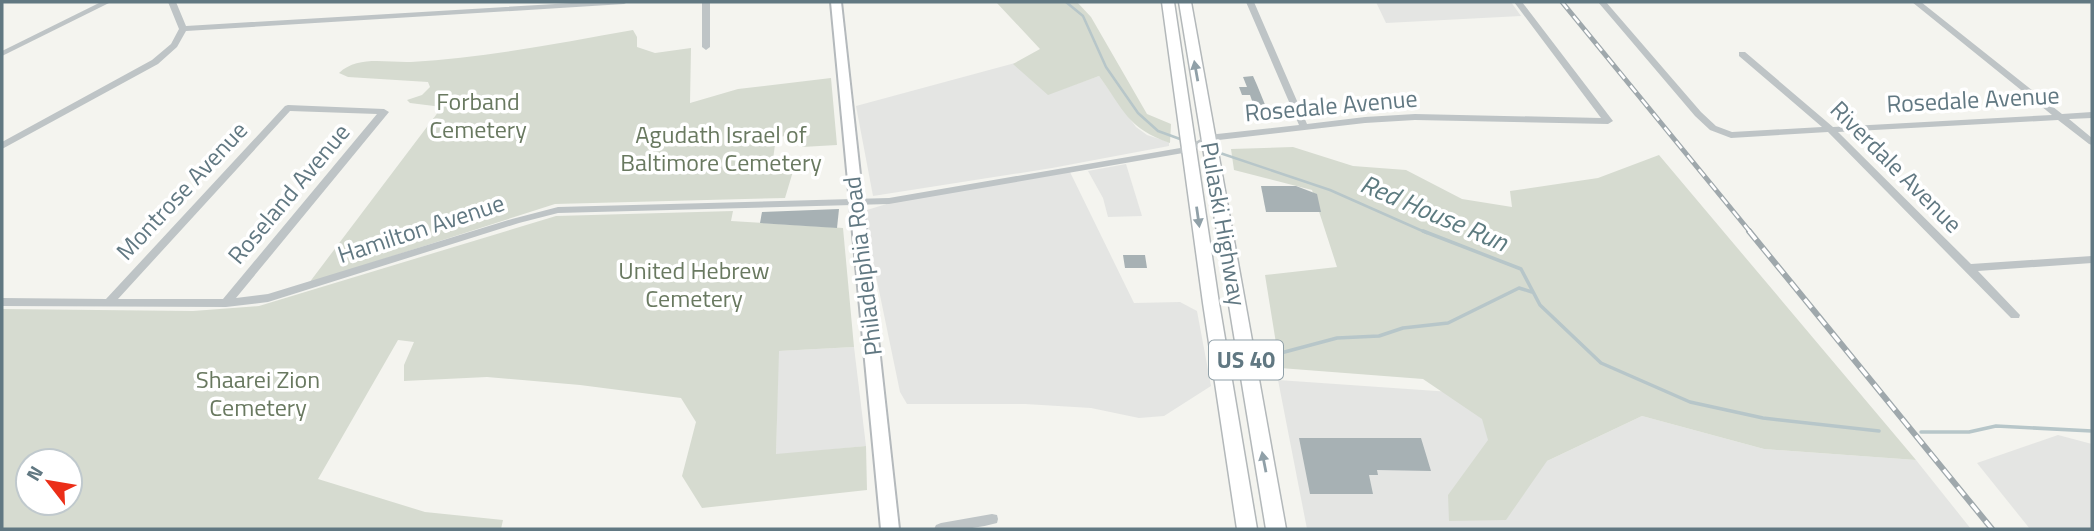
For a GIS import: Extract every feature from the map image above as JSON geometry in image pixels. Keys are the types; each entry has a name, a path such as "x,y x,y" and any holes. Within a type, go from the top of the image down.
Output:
{"highway":[{"name":"Pulaski Highway","path":"1168,2 1247,529"},
{"name":"Pulaski Highway","path":"1185,2 1276,529"}],"main road":[{"name":"Philadelphia Road","path":"836,2 890,529"}],"street":[{"path":"2,54 107,2"},
{"path":"172,2 183,29"},
{"path":"183,29 624,2"},
{"path":"706,2 706,47"},
{"path":"1250,2 1304,127"},
{"name":"Rosedale Avenue","path":"855,203 889,201 1189,149 1208,138 1304,127 1415,117 1608,121 1518,2"},
{"name":"Rosedale Avenue","path":"1602,2 1698,114 1713,128 1731,135 2092,115"},
{"path":"1916,2 2092,142"},
{"path":"2,146 155,62 174,45 183,29"},
{"name":"Riverdale Avenue","path":"1742,54 1830,129 2014,315"},
{"name":"Montrose Avenue","path":"108,303 288,108 384,111"},
{"name":"Roseland Avenue","path":"226,303 384,111"},
{"name":"Hamilton Avenue","path":"2,302 226,303 268,298 558,210 855,203"},
{"path":"1968,268 2092,260"},
{"path":"941,529 992,519"}],"shaded area":[{"path":"1376,2 1511,2 1521,16 1386,23"},
{"path":"1015,63 1048,94 1099,76 1136,127 1147,135 1169,142 1169,146 1052,168 873,196 856,106"},
{"path":"1126,164 1142,216 1108,217 1103,198 1088,171"},
{"path":"1070,172 1134,303 1180,302 1197,311 1211,386 1164,416 1139,418 1091,408 1025,404 907,404 900,392 864,218 867,210 893,202"},
{"path":"854,347 866,446 776,455 778,351"},
{"path":"1278,380 1523,397 1547,461 1642,416 1764,449 1916,460 1971,529 1307,529"},
{"path":"2058,435 2092,444 2092,529 2030,529 1977,463"}],"green space":[{"path":"996,2 1077,2 1091,17 1147,114 1171,124 1170,143 1135,124 1099,76 1048,95 1013,64 1040,49"},
{"path":"633,30 637,37 637,47 655,53 691,48 690,103 738,89 831,78 837,145 802,147 803,135 776,137 772,167 794,168 785,198 555,204 309,283 442,107 410,103 407,100 422,95 430,87 428,82 348,77 339,73 347,67 364,62 411,62 467,57"},
{"path":"1293,147 1353,166 1406,170 1462,199 1512,207 1510,191 1598,178 1659,155 1916,460 1764,449 1642,416 1547,461 1506,520 1449,521 1448,495 1488,440 1482,419 1423,379 1280,368 1265,275 1337,267 1312,190 1234,170 1231,149"},
{"path":"733,211 731,221 843,228 854,347 779,351 776,454 866,446 867,490 702,508 682,476 696,422 681,398 487,377 404,381 404,365 414,342 398,340 318,479 425,512 503,520 501,529 2,529 2,309 193,311 259,306 556,216"}],"building":[{"path":"1253,76 1268,112 1256,112 1250,95 1242,95 1239,87 1247,87 1243,77"},
{"path":"1261,186 1296,186 1317,194 1321,212 1266,212"},
{"path":"839,209 837,228 760,223 762,212"},
{"path":"1123,255 1145,255 1147,268 1125,268"},
{"path":"1299,438 1421,438 1431,471 1377,470 1378,475 1369,475 1373,494 1310,494"}],"waterway":[{"name":"Red House Run","path":"1066,2 1083,16 1106,67 1138,113 1158,131 1180,139"},
{"name":"Red House Run","path":"1220,153 1330,190 1427,233"},
{"name":"Red House Run","path":"1423,231 1521,269 1540,305 1601,363 1690,402 1763,418 1879,431"},
{"path":"1262,358 1337,338 1379,336 1403,328 1448,323 1519,288 1532,292"},
{"name":"Red House Run","path":"1921,432 1969,432 1996,426 2092,431"}],"railway":[{"path":"1562,2 1751,233"},
{"path":"1749,231 1992,529"}],"park label":[{"name":"Forband Cemetery","path":"478,116"},
{"name":"Agudath Israel of Baltimore Cemetery","path":"721,149"},
{"name":"United Hebrew Cemetery","path":"694,285"},
{"name":"Shaarei Zion Cemetery","path":"258,394"}]}
